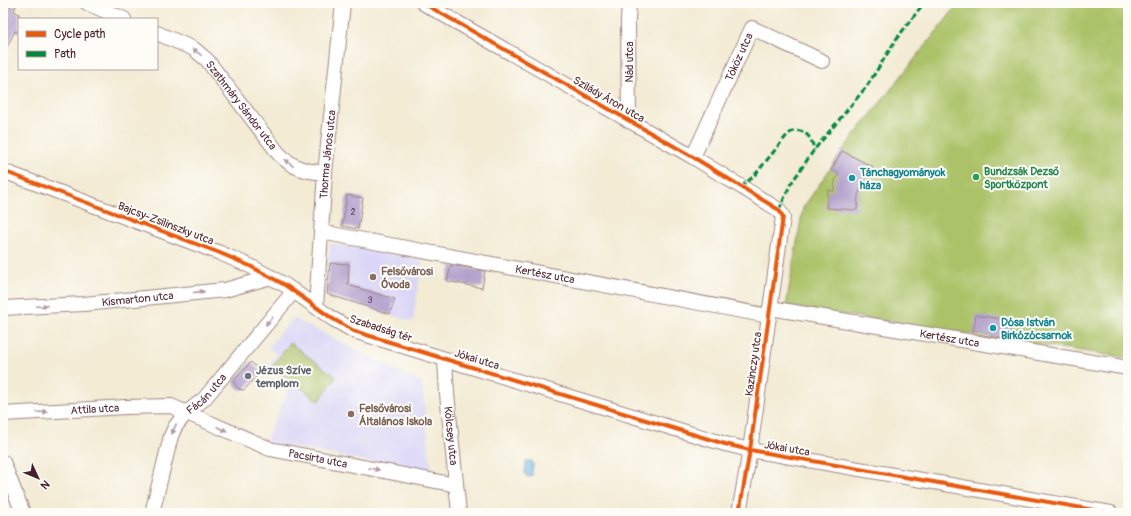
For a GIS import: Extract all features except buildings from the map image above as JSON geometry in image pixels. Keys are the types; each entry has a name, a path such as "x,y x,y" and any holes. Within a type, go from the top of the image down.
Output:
{"street":[{"path":"87,3 122,18"},
{"name":"Thorma János utca","path":"316,307 326,173 343,3"},
{"name":"Szilády Áron utca","path":"423,3 693,157 779,210 783,217"},
{"name":"Nád utca","path":"629,3 629,121"},
{"name":"Tóköz utca","path":"693,157 752,28 822,61"},
{"name":"Szathmáry Sándor utca","path":"158,33 194,49 207,60 279,154 287,162 295,167 307,171 326,173"},
{"name":"Bajcsy-Zsilinszky utca","path":"3,171 220,253 271,277 316,307"},
{"name":"Kazinczy utca","path":"739,513 750,450 783,217"},
{"name":"Kertész utca","path":"321,232 770,312 1128,368"},
{"name":"Kismarton utca","path":"3,308 84,304 225,290 271,277"},
{"name":"Fácán utca","path":"152,513 171,436 178,421 204,399 294,291"},
{"name":"Szabadság tér","path":"316,307 354,331 445,359"},
{"name":"Jókai utca","path":"445,359 725,444 750,450 1111,513"},
{"name":"Kölcsey utca","path":"445,359 447,394 460,513"},
{"name":"Attila utca","path":"3,414 171,406 186,413"},
{"name":"Pacsirta utca","path":"186,413 270,449 456,485"},
{"path":"3,462 23,513"}],"shaded area":[{"name":"Felsővárosi Óvoda","path":"330,243 422,260 413,322 326,295"},
{"name":"Felsővárosi Általános Iskola","path":"293,318 422,383 432,473 265,442 290,386 267,368 277,355 268,347"}],"green space":[{"name":"Bundzsák Dezső Sportközpont","path":"959,3 1128,3 1128,358 786,306 803,208 846,146"},
{"path":"290,343 336,377 319,401 272,367"}],"water":[{"path":"526,461 532,461 533,466 532,476 529,477 525,475"}],"marked path":[{"path":"779,210 790,185 814,150 867,86 897,38 924,3"},
{"path":"741,187 754,176 788,134 798,131 806,133 811,140 814,150"}],"cycle path":[{"path":"423,3 693,157 779,210 783,217 750,450 739,513"},
{"path":"3,171 220,253 250,266 285,285 333,319 354,331 725,444 750,450 1111,513"}],"place":[{"name":"Bundzsák Dezső Sportközpont","path":"976,177"},
{"name":"Tánchagyományok háza","path":"852,178"},
{"name":"Felsővárosi Óvoda","path":"373,277"},
{"name":"Dósa István Birkózócsarnok","path":"993,328"},
{"name":"Jézus Szíve templom","path":"248,376"},
{"name":"Felsővárosi Általános Iskola","path":"351,414"}]}
